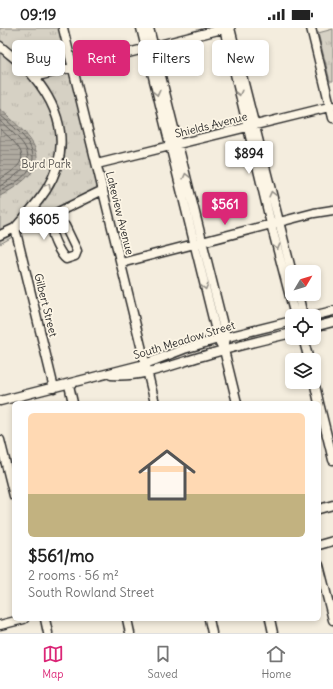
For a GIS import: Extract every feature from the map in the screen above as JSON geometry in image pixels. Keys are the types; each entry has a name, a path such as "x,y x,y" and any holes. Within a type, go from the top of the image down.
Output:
{"street":[{"name":"Lakeview Avenue","path":"63,28 73,67"},
{"path":"141,28 146,40"},
{"path":"149,28 150,40"},
{"path":"180,40 224,28 252,126"},
{"path":"230,28 293,309"},
{"path":"311,28 332,106 333,118"},
{"path":"0,46 34,77 48,97 58,118 61,134 60,147 54,174 47,189 15,228"},
{"path":"34,77 73,67"},
{"name":"Lakeview Avenue","path":"75,76 154,401"},
{"path":"157,76 237,401"},
{"name":"Shields Avenue","path":"97,164 332,106"},
{"path":"0,236 15,228 52,215 103,190"},
{"path":"121,263 314,213 333,210"},
{"path":"52,215 56,225"},
{"path":"275,223 289,265"},
{"name":"Gilbert Street","path":"15,228 54,388"},
{"path":"321,314 333,311"},
{"path":"321,325 333,322"},
{"name":"South Meadow Street","path":"0,401 69,385 145,364 184,349 222,338 285,323"},
{"name":"South Meadow Street","path":"107,374 122,376 147,373 285,334"},
{"path":"69,385 73,401"},
{"path":"316,389 319,401"},
{"path":"322,429 333,460"},
{"path":"0,440 12,488"},
{"path":"321,508 333,505"},
{"path":"321,544 333,541"},
{"path":"321,573 333,618"},
{"path":"0,625 16,621"},
{"path":"45,621 48,633"},
{"path":"127,621 130,633"},
{"path":"209,621 212,633"},
{"path":"270,621 273,633"}],"green space":[{"name":"Byrd Park","path":"0,28 59,28 62,40 12,40 12,76 65,76 65,52 99,188 0,244"},
{"path":"333,29 333,81 330,81 318,33"}],"water":[{"path":"0,109 25,133 33,144 37,154 36,164 30,174 18,185 0,196"}]}
